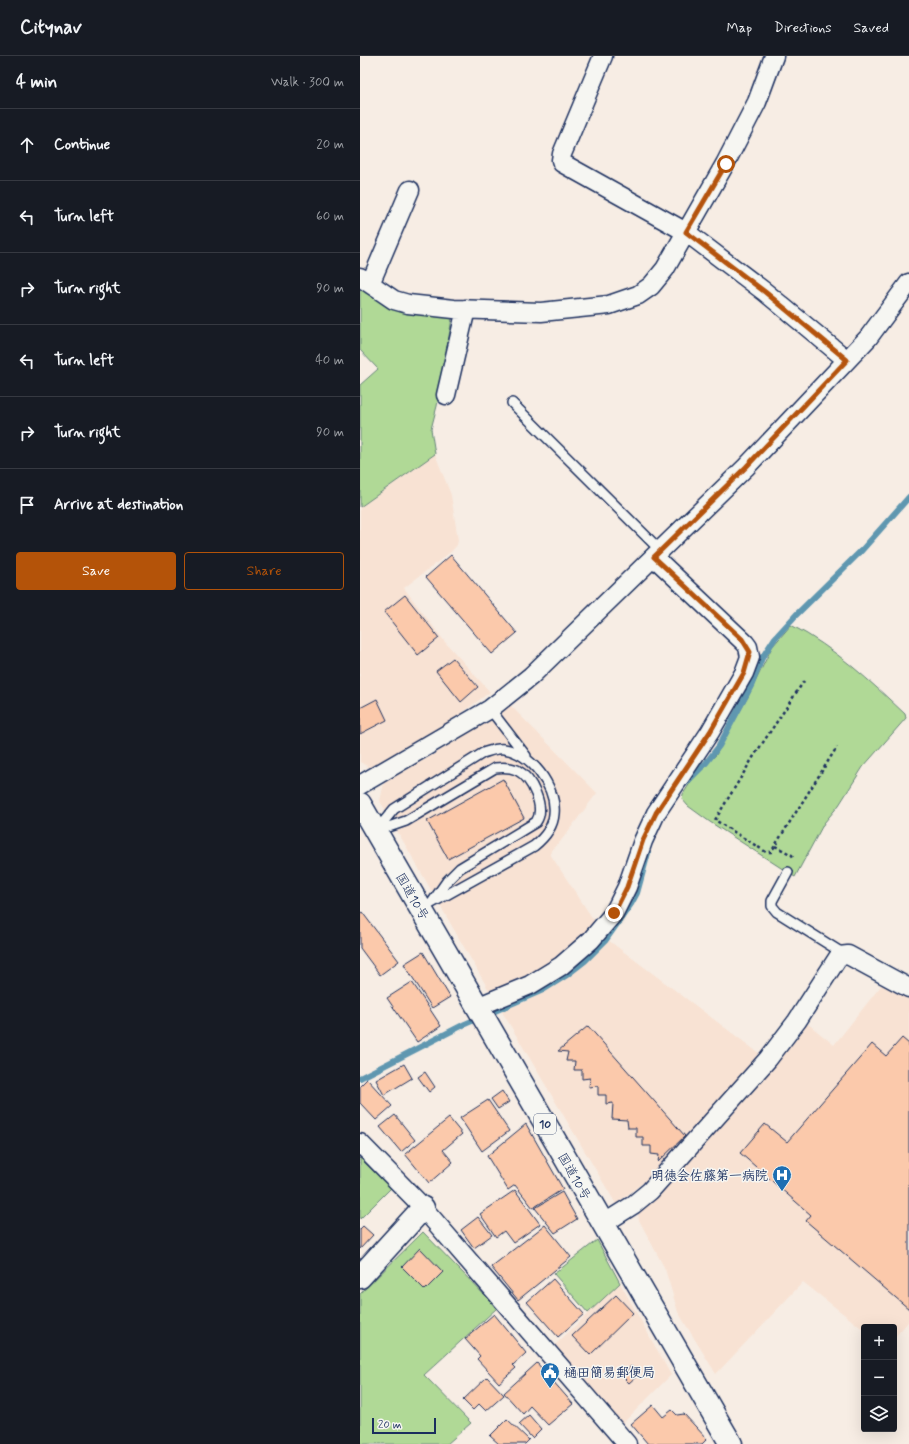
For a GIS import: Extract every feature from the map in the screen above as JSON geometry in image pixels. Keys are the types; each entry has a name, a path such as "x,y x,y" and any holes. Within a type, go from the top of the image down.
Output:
{"main road":[{"name":"国道10号","path":"360,804 376,831 426,906 477,1006 731,1444"},
{"path":"360,1277 423,1208"}],"street":[{"path":"603,56 561,160 566,166 686,232 765,292 847,360"},
{"path":"410,190 365,281 394,300 408,304 466,309 542,312 608,305 630,299 645,291 657,280 686,232 740,138 757,102 774,56"},
{"path":"360,785 490,709 531,676 746,467 868,338 909,283"},
{"path":"446,395 466,309"},
{"path":"477,1006 530,984 561,966 591,940 614,913 627,887 643,840 656,813 720,717 748,663 750,652 746,643 658,554"},
{"path":"603,1224 633,1205 650,1191 768,1059 797,1021 840,956 844,954 909,988"},
{"path":"360,1143 423,1208 627,1444"}],"lane":[{"path":"512,403 658,554"},
{"path":"426,906 534,846 548,833 554,815 553,799 550,791 533,765 490,709"},
{"path":"376,831 394,809 488,751 503,749 515,752 533,765"},
{"path":"376,831 406,821 495,768 512,768 525,777 540,804 540,812 536,822 460,868 426,906"},
{"path":"788,872 772,900 772,906 776,912 844,954"}],"path":[{"path":"804,682 754,756 715,820 766,852 771,852 837,748"}],"shaded area":[{"path":"435,454 451,495 458,540 457,545 452,551 404,588 445,642 490,692 451,721 371,768 360,762 360,507"},
{"path":"510,705 597,793 560,842 552,849 550,854 597,925 558,963 491,994 380,801 384,783 443,749"},
{"path":"608,940 760,1054 662,1164 646,1180 616,1204 501,1010 522,1003 551,988 580,968"},
{"name":"明徳会佐藤第一病院","path":"884,982 909,996 909,1321 897,1335 897,1324 861,1324 861,1328 803,1282 716,1374 678,1312 665,1269 639,1220 638,1214 641,1208 807,1023 834,1045"},
{"path":"620,1283 671,1375 621,1425 553,1347"}],"green space":[{"path":"360,288 404,308 440,317 452,318 437,406 431,429 435,454 360,507 360,385 378,369 360,350"},
{"path":"791,625 822,644 851,666 879,689 905,714 906,718 863,767 839,805 824,823 795,877 710,822 688,806 682,799 683,794 694,777 716,755 748,697 772,647"},
{"path":"360,1158 391,1188 360,1219"},
{"path":"423,1232 497,1308 424,1375 471,1423 447,1444 360,1444 360,1294"},
{"path":"597,1240 620,1283 588,1313 554,1274"}],"building":[{"path":"451,555 517,633 492,654 426,577"},
{"path":"405,595 439,638 418,655 384,612"},
{"path":"453,658 478,687 461,702 436,671"},
{"path":"377,699 387,720 360,734 360,708"},
{"path":"503,779 524,818 448,859 427,821"},
{"path":"362,912 399,961 380,975 360,948 360,913"},
{"path":"423,952 450,997 432,1008 404,964"},
{"path":"412,982 441,1026 417,1042 387,998"},
{"path":"588,1026 685,1136 658,1162 659,1155 651,1154 651,1146 643,1146 643,1137 636,1137 636,1128 628,1128 627,1120 612,1119 613,1103 606,1104 606,1095 598,1095 598,1086 589,1087 590,1078 582,1079 582,1070 574,1070 575,1061 566,1061 568,1052 558,1051"},
{"path":"902,1038 909,1044 909,1309 806,1221 811,1215 740,1153 765,1124 787,1142 872,1044 886,1056"},
{"path":"404,1064 412,1078 384,1095 376,1080"},
{"path":"425,1072 435,1087 429,1092 418,1077"},
{"path":"367,1079 392,1106 376,1120 360,1103 360,1086"},
{"path":"502,1091 509,1102 498,1109 491,1099"},
{"path":"488,1100 509,1131 482,1151 460,1118"},
{"path":"395,1115 415,1140 401,1152 380,1127"},
{"path":"449,1118 462,1134 443,1150 453,1162 429,1183 405,1154"},
{"path":"526,1124 563,1189 533,1208 515,1185 508,1190 487,1156"},
{"path":"515,1190 540,1224 513,1243 504,1231 496,1237 480,1214"},
{"path":"562,1192 577,1219 555,1233 535,1208"},
{"path":"478,1217 492,1235 474,1248 461,1230"},
{"path":"545,1225 571,1257 518,1300 491,1267"},
{"path":"363,1226 373,1235 360,1249 360,1229"},
{"path":"420,1248 443,1272 425,1290 402,1267"},
{"path":"553,1279 584,1314 558,1337 527,1302"},
{"path":"616,1295 633,1313 590,1355 572,1336"},
{"path":"494,1314 526,1353 513,1365 516,1368 499,1383 477,1359 480,1356 465,1339"},
{"path":"537,1363 573,1404 548,1425 530,1406 523,1414 504,1393"},
{"path":"631,1366 639,1374 629,1383 622,1376"},
{"path":"487,1377 504,1395 486,1411 479,1404 473,1410 463,1400"},
{"path":"653,1405 663,1417 672,1410 677,1415 684,1414 707,1439 702,1444 648,1444 631,1424"},
{"path":"529,1415 541,1429 532,1438 519,1424"},
{"path":"507,1419 529,1440 525,1444 499,1444 490,1436"}],"waterway":[{"path":"685,784 706,763 719,746 752,684 762,658 775,638 796,615 862,550 909,497"},
{"path":"360,1078 465,1024 543,990 567,975 585,961 605,941 631,904 637,893 648,853"}],"place":[{"name":"明徳会佐藤第一病院","path":"782,1192"},
{"name":"樋田簡易郵便局","path":"550,1389"}],"route":[{"path":"614,913 627,887 643,840 656,813 674,783 703,744 720,717 744,673 750,657 750,652 746,643 654,557 715,499 832,374 847,360 735,268 686,232 726,164"}]}
